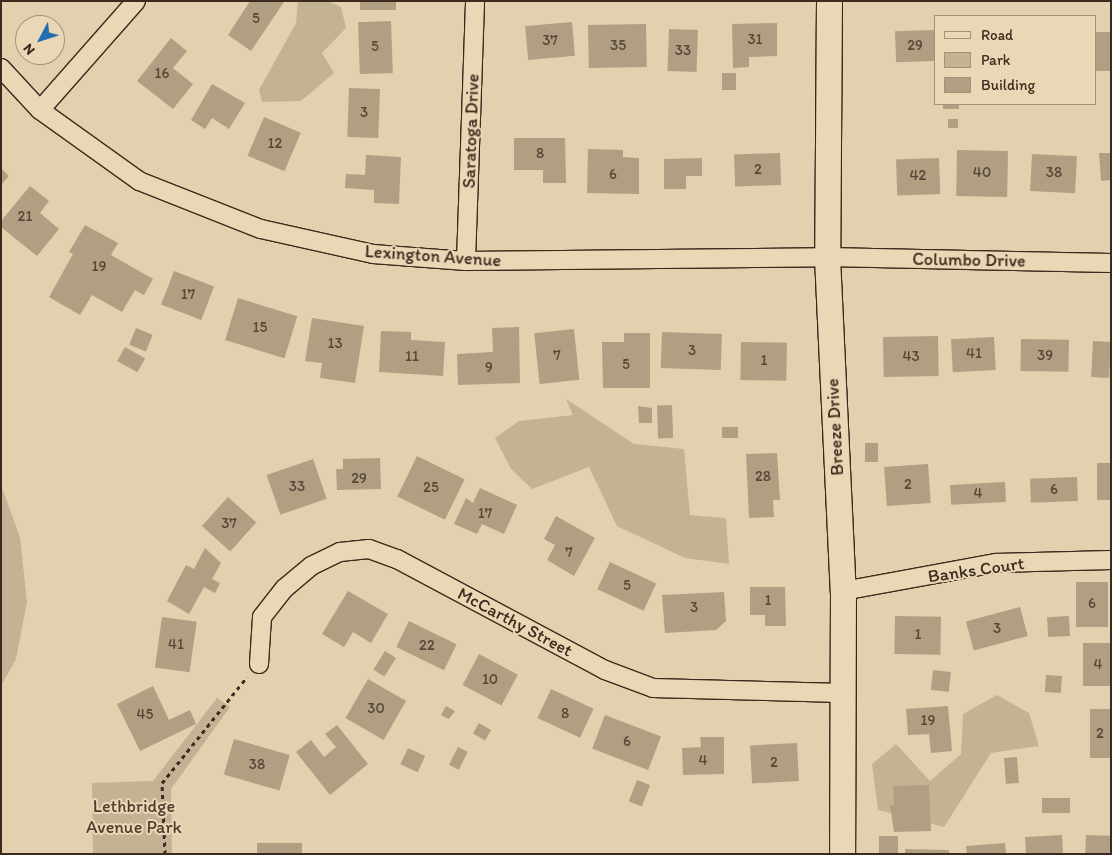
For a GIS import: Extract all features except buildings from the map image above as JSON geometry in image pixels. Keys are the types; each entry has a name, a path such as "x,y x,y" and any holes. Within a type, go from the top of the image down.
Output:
{"street":[{"path":"40,110 136,1"},
{"name":"Saratoga Drive","path":"466,261 475,1"},
{"name":"Breeze Drive","path":"829,1 827,257 843,591 842,854"},
{"name":"Lexington Avenue","path":"1,68 40,110 139,181 261,229 373,254 466,261 827,257"},
{"name":"Columbo Drive","path":"827,257 1111,263"},
{"name":"McCarthy Street","path":"259,664 262,617 285,588 311,566 340,552 369,549 397,559 606,670 653,688 842,693"},
{"name":"Banks Court","path":"843,591 996,563 1111,560"}],"path":[{"path":"165,854 162,783 259,664"}],"green space":[{"path":"298,1 328,1 341,7 346,28 322,53 334,73 301,101 262,102 259,90 296,23"},
{"path":"566,399 634,444 684,449 690,515 726,518 729,564 685,558 617,526 589,467 532,489 511,469 495,438 519,421 573,415"},
{"path":"1,485 20,537 27,602 16,659 1,686"},
{"path":"997,695 1029,713 1039,746 991,753 944,827 878,810 872,764 896,744 930,781 961,754 963,714"},
{"name":"Lethbridge Avenue Park","path":"217,698 230,707 171,789 172,854 93,854 92,783 153,781"}]}
